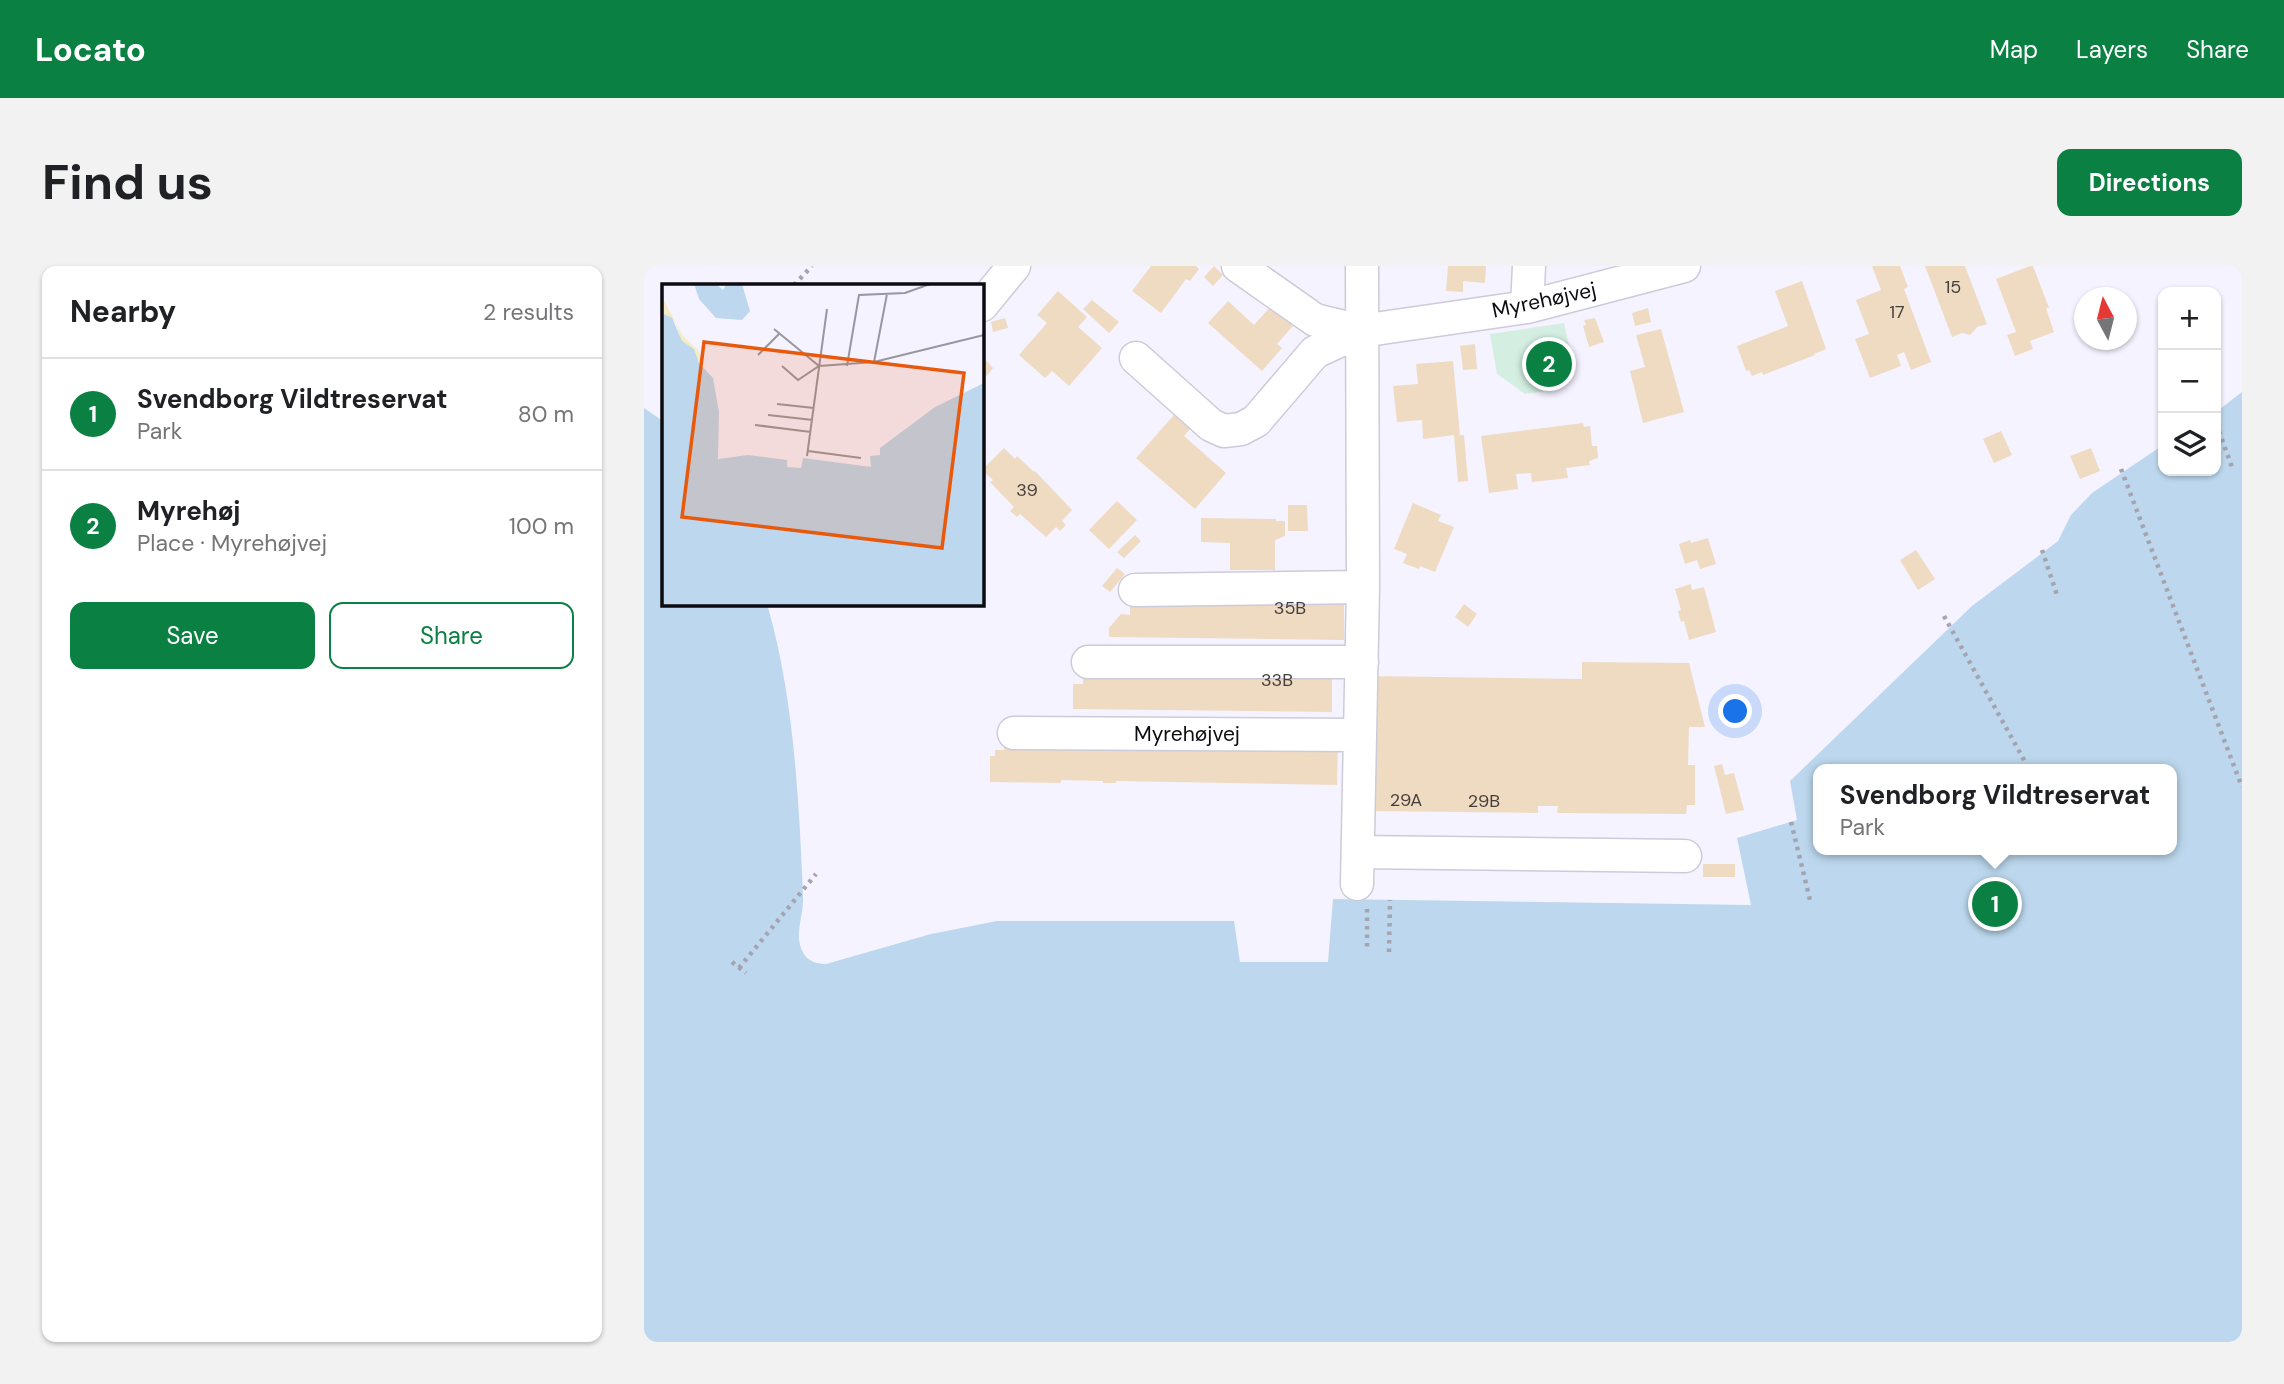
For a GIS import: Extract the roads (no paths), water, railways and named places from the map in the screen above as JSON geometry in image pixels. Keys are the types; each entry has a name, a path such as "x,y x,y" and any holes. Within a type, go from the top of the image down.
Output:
{"street":[{"path":"984,303 1014,266"},
{"name":"Myrehøjvej","path":"1238,266 1315,320 1362,331"},
{"path":"1362,266 1363,587 1358,852 1362,892"},
{"path":"1527,307 1529,266"},
{"name":"Myrehøjvej","path":"1136,358 1211,425 1224,430 1241,429 1256,421 1315,352 1362,331 1527,307 1684,266"},
{"path":"1135,590 1363,587"},
{"path":"1088,662 1362,662"},
{"name":"Myrehøjvej","path":"1014,733 1359,734"},
{"path":"1358,852 1685,856"}],"water":[{"path":"2242,392 2242,1342 644,1342 644,408 662,420 662,606 768,606 783,675 794,748 803,896 799,939 807,958 826,964 931,934 997,921 1234,921 1240,962 1328,962 1333,899 1751,905 1737,838 1797,820 1790,781 1972,606 2058,541 2071,515 2092,493 2158,448 2158,476 2221,476 2221,408"}],"place":[{"name":"Myrehøj","path":"1549,364"},
{"name":"Svendborg Vildtreservat","path":"1995,904"}]}
